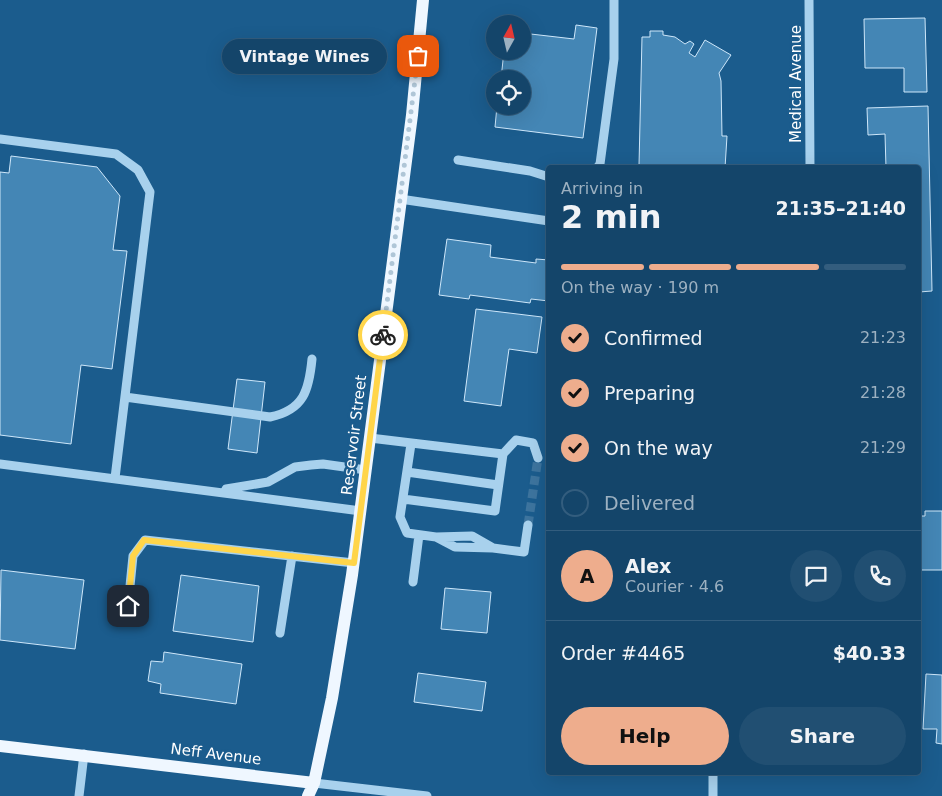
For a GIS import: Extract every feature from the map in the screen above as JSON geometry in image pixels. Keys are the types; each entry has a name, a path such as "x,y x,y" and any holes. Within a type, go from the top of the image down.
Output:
{"main road":[{"name":"Reservoir Street","path":"308,796 314,783 332,698 354,563 414,91 423,0"},
{"name":"Neff Avenue","path":"0,746 84,754 314,783"},
{"name":"Reservoir Street","path":"314,783 316,796"}],"street":[{"path":"599,165 614,58 614,0"},
{"name":"Medical Avenue","path":"809,0 810,165"},
{"path":"0,139 116,154 134,166 146,182 150,197 115,478"},
{"path":"458,160 530,171 546,176"},
{"path":"400,199 546,221"},
{"path":"125,396 270,417 287,414 304,398 310,380 312,359"},
{"path":"370,438 503,454"},
{"path":"403,499 495,511 503,454 516,440 533,442 538,458"},
{"path":"411,444 400,517 407,533 436,537 455,547 493,548 524,552 528,524"},
{"path":"0,464 361,511"},
{"path":"208,490 268,482 295,467 323,464 366,470"},
{"path":"407,472 498,485"},
{"path":"413,582 419,535"},
{"path":"128,606 133,556 144,540 354,563"},
{"path":"280,632 292,556"},
{"path":"79,796 84,754"},
{"path":"713,775 713,796"},
{"name":"Neff Avenue","path":"314,783 427,796"}],"building":[{"path":"925,18 927,92 904,92 904,68 865,68 864,19"},
{"path":"576,25 597,28 583,138 495,127 496,115 531,115 531,70 502,70 503,60 531,60 531,34 574,39"},
{"path":"650,31 663,31 663,35 675,37 685,44 690,41 694,44 689,53 695,57 705,40 731,55 719,73 721,81 722,136 727,136 725,165 639,165 642,37 650,37"},
{"path":"928,106 932,291 921,292 921,165 886,165 885,134 868,135 867,108"},
{"path":"11,156 97,167 120,196 113,250 127,251 112,369 81,365 71,444 0,435 0,172 9,173"},
{"path":"447,239 491,245 490,257 536,263 536,259 546,260 546,301 531,299 530,303 470,295 469,299 439,295"},
{"path":"476,309 542,317 537,353 509,349 501,406 464,401"},
{"path":"237,379 265,382 257,453 228,449"},
{"path":"925,511 942,511 942,570 921,570 921,516 925,516"},
{"path":"1,570 84,580 75,649 0,640"},
{"path":"181,575 259,586 253,642 173,631"},
{"path":"445,588 491,592 487,633 441,629"},
{"path":"164,652 242,664 236,704 160,693 161,684 148,681 151,661 163,662"},
{"path":"418,673 486,682 482,711 414,702"},
{"path":"926,674 942,675 942,744 936,743 937,729 923,729"}],"tunnel":[{"path":"528,525 538,458"}],"way so far":[{"path":"383,335 418,56"}],"place":[{"name":"Vintage Wines","path":"418,56"}],"route":[{"path":"128,606 133,556 144,540 354,563 383,335"}]}
